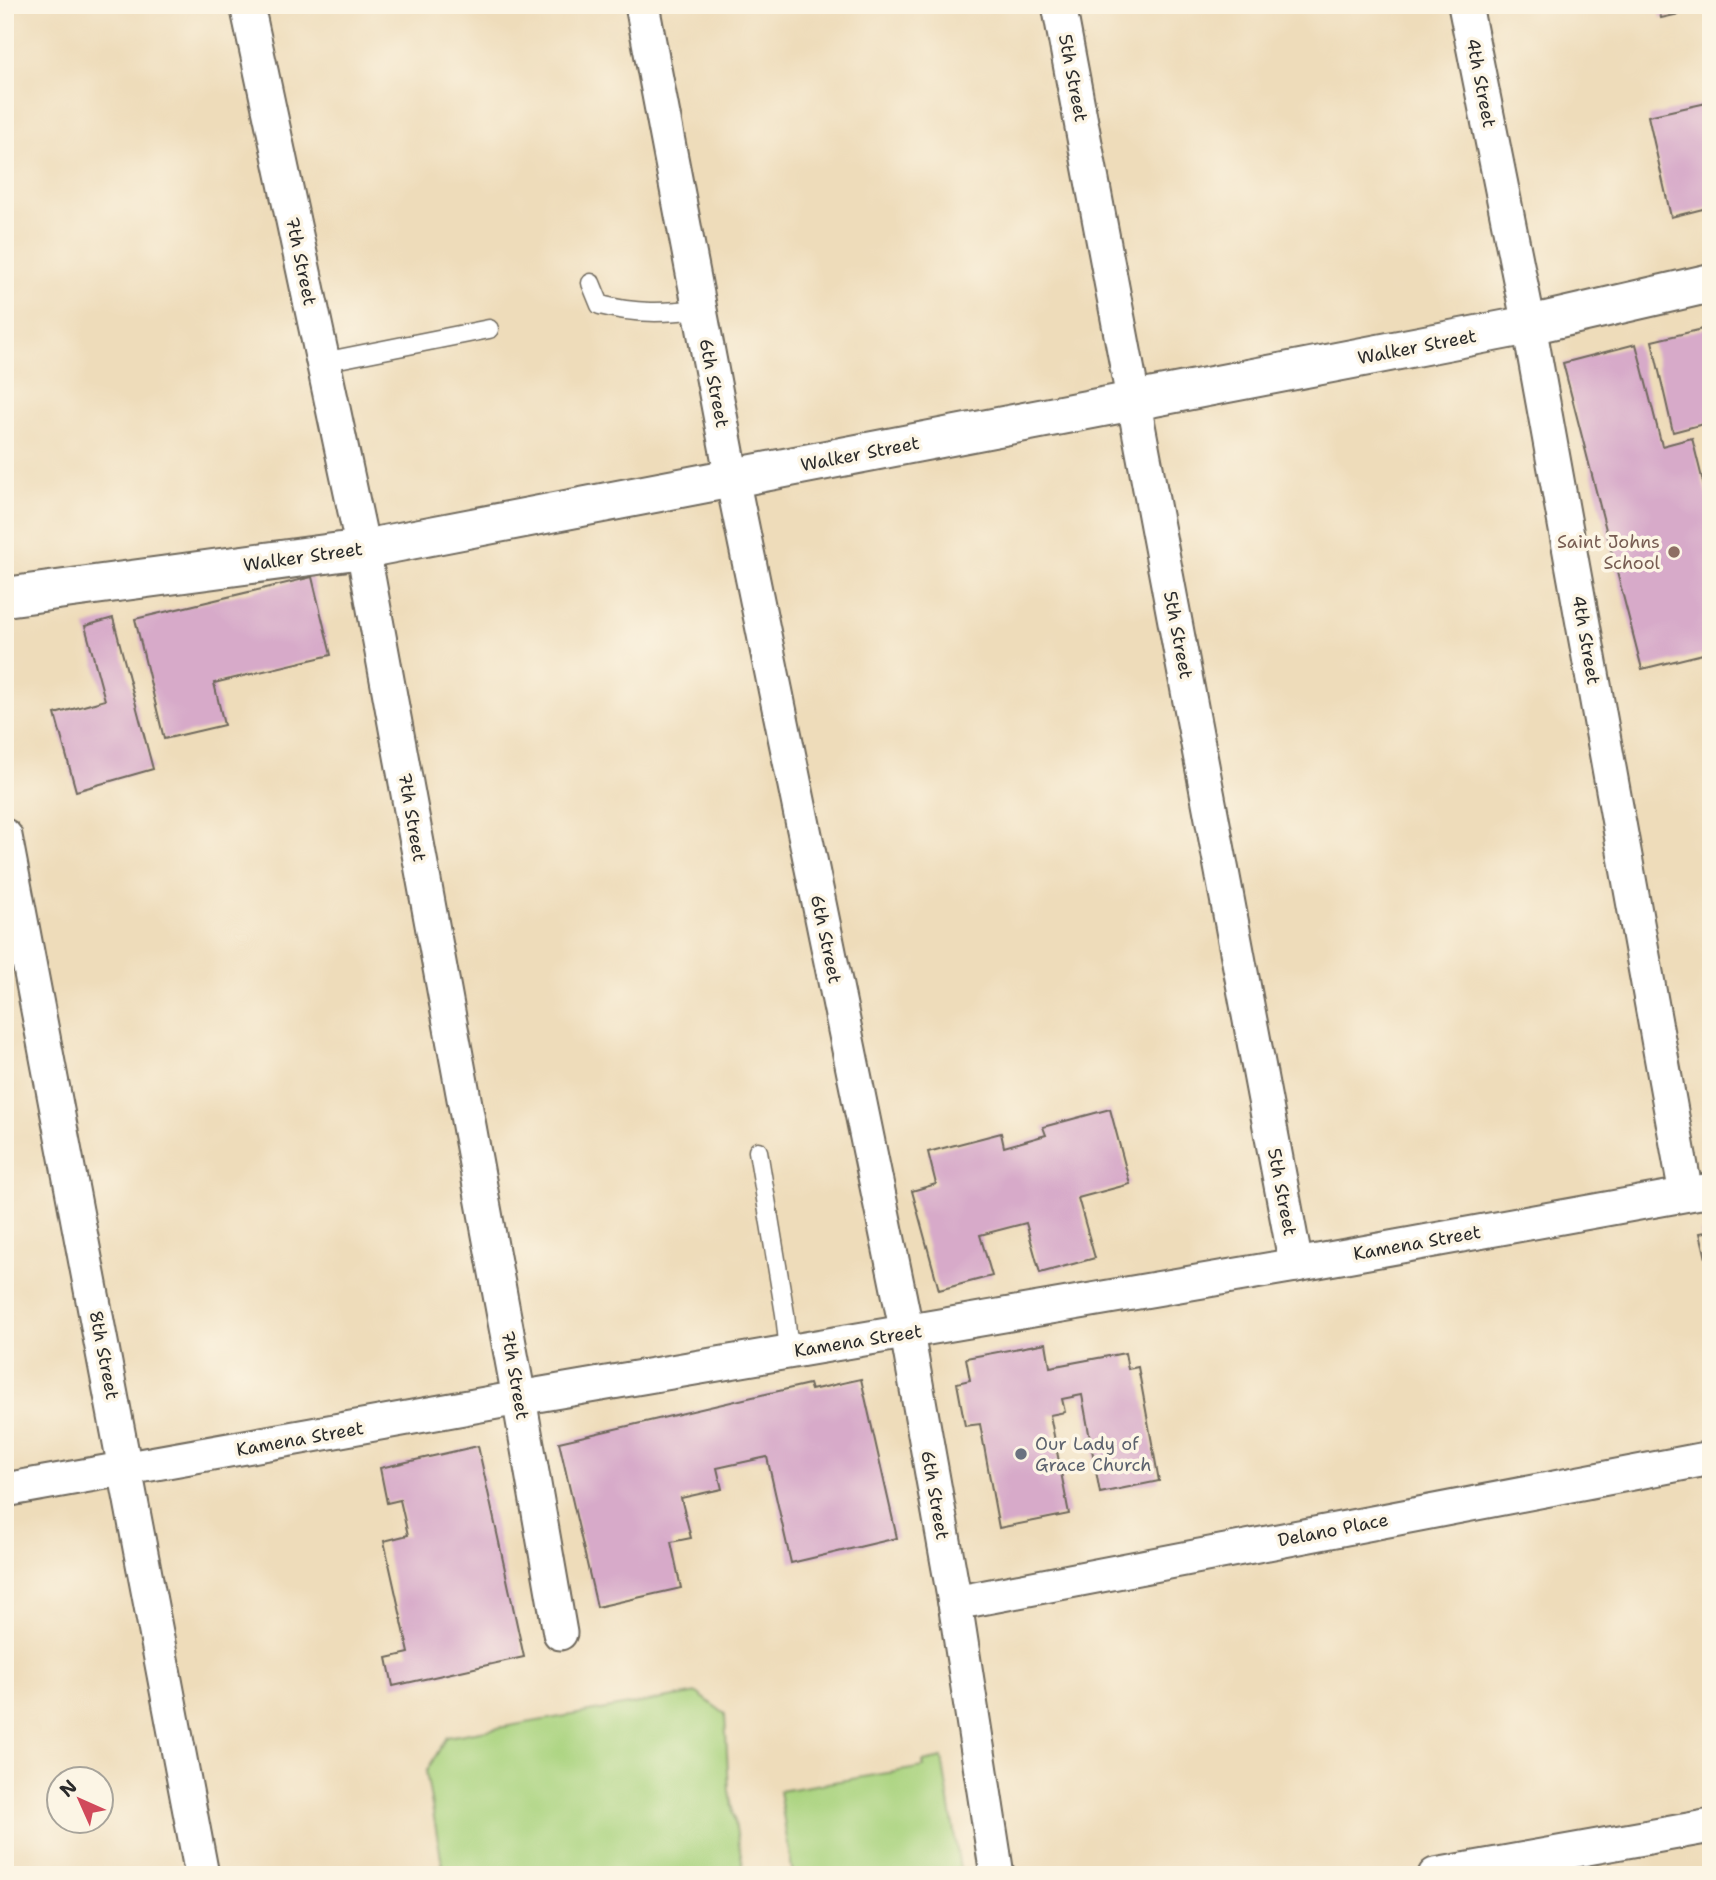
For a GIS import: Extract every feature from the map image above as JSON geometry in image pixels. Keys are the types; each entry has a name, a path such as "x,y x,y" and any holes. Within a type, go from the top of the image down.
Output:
{"street":[{"name":"7th Street","path":"247,5 363,549 560,1633"},
{"name":"6th Street","path":"642,5 732,478 907,1333 955,1603 997,1875"},
{"name":"5th Street","path":"1059,5 1296,1265"},
{"name":"4th Street","path":"1465,5 1698,1192"},
{"name":"Walker Street","path":"5,597 363,549 1529,325 1711,283"},
{"name":"8th Street","path":"5,836 202,1875"},
{"name":"Kamena Street","path":"5,1490 519,1398 1296,1265 1698,1192"},
{"name":"Delano Place","path":"955,1603 1711,1458"},
{"path":"1435,1875 1711,1826"}],"lane":[{"path":"591,283 600,305 619,310 663,313 700,309"},
{"path":"323,362 489,329"},
{"path":"758,1151 789,1352"}],"green space":[{"path":"697,1693 725,1714 729,1791 744,1871 742,1875 444,1875 426,1772 447,1737"},
{"path":"942,1758 961,1875 793,1875 779,1791 924,1767 923,1762"}],"building":[{"path":"1658,5 1711,5 1711,7 1661,18"},
{"path":"1711,102 1711,207 1671,217 1648,116"},
{"path":"1711,327 1711,422 1673,432 1652,341"},
{"path":"1636,344 1662,446 1692,438 1711,514 1711,652 1642,669 1563,363"},
{"path":"312,577 331,655 214,683 224,725 164,739 135,619"},
{"path":"113,618 153,769 76,791 55,714 105,700 85,626"},
{"path":"1110,1109 1130,1184 1078,1198 1095,1258 1040,1273 1026,1223 980,1235 992,1276 939,1290 912,1191 936,1184 928,1152 1001,1133 1004,1147 1046,1135 1043,1127"},
{"path":"1711,1231 1711,1275 1710,1275 1700,1233"},
{"name":"Our Lady of Grace Church","path":"1046,1343 1050,1367 1125,1353 1128,1369 1138,1367 1159,1481 1100,1493 1082,1395 1062,1399 1065,1412 1050,1415 1069,1514 999,1528 980,1424 965,1426 957,1383 970,1380 966,1358"},
{"path":"861,1379 897,1538 791,1563 767,1457 717,1468 722,1489 681,1498 691,1538 671,1542 681,1588 597,1607 559,1442 809,1384 811,1390"},
{"path":"478,1446 524,1657 393,1686 387,1658 409,1653 384,1541 408,1535 400,1500 387,1503 380,1468"}],"place":[{"name":"Saint Johns School","path":"1674,552"},
{"name":"Our Lady of Grace Church","path":"1021,1454"}]}
